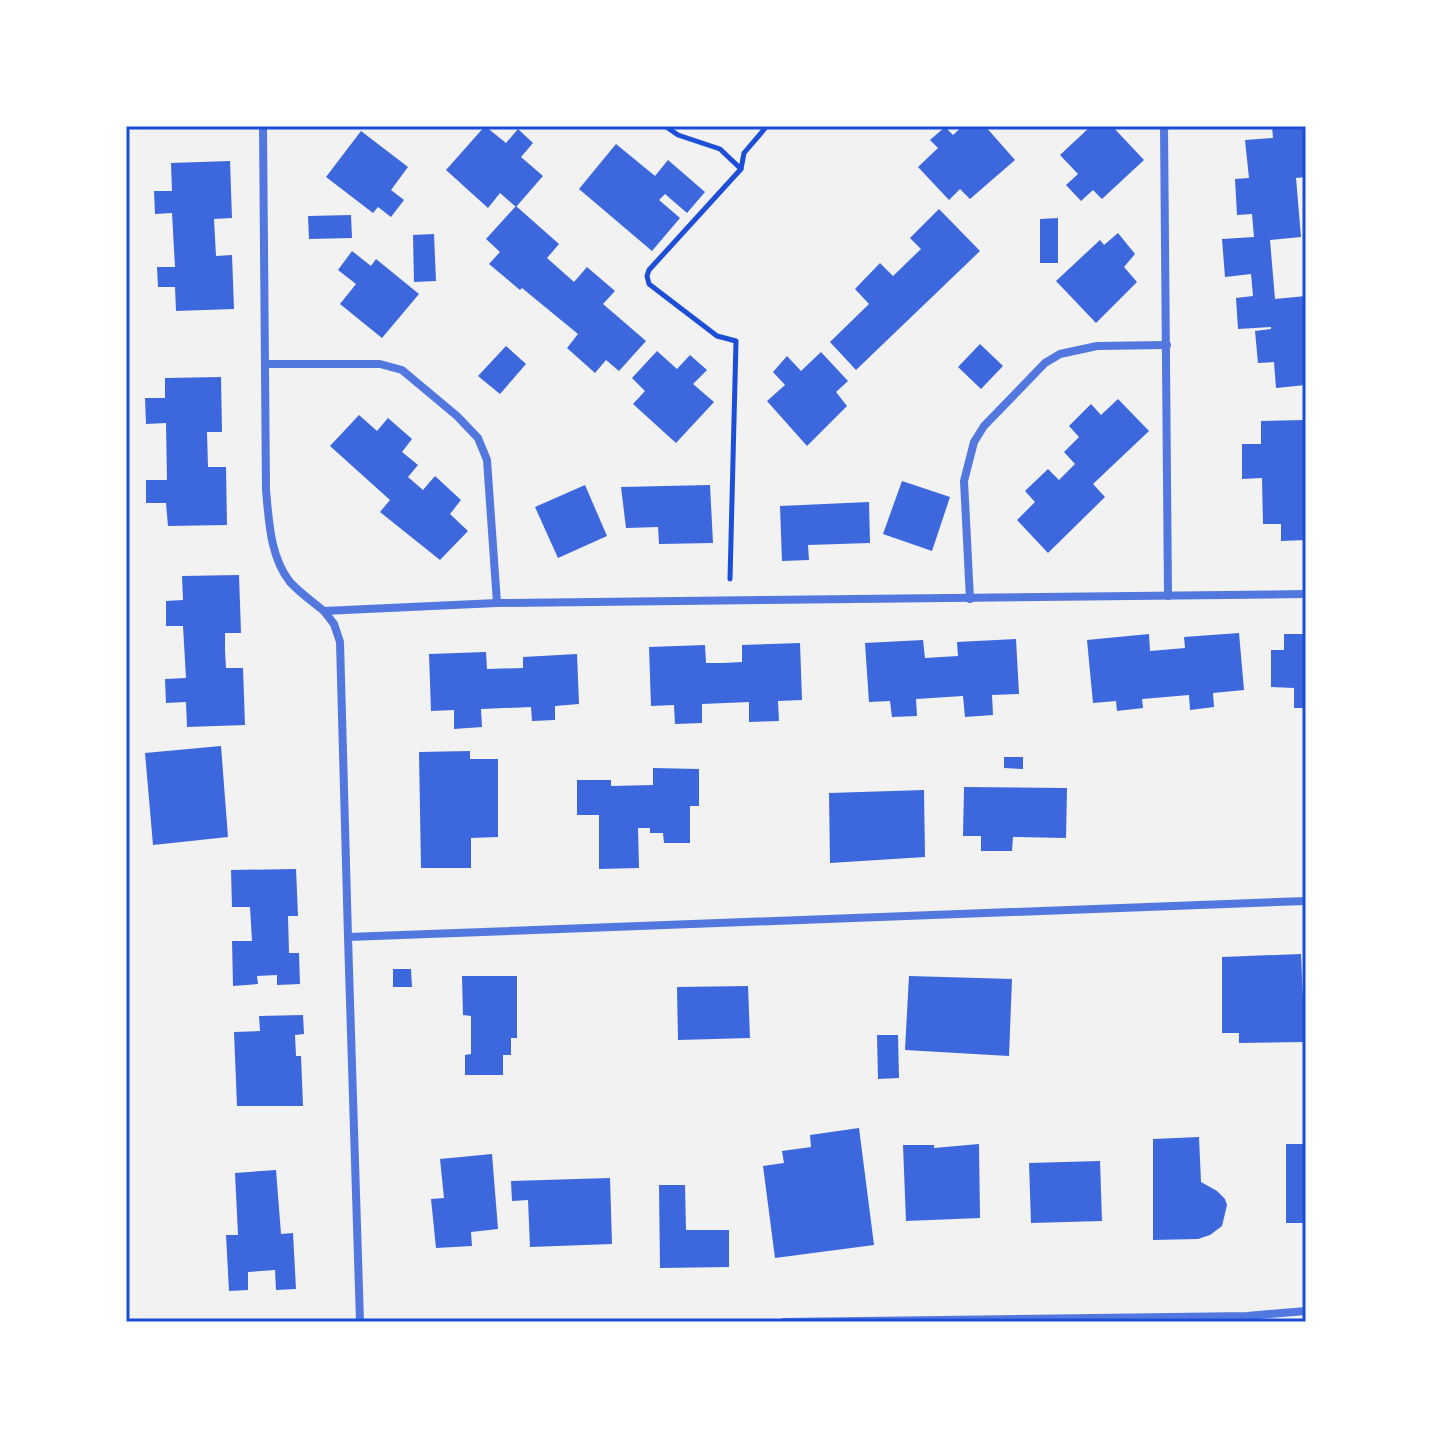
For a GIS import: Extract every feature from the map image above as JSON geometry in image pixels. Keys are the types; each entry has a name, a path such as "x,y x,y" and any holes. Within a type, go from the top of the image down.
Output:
{"street":[{"path":"263,126 266,490 270,527 276,556 289,581 324,611 334,624 340,642 360,1322"},
{"path":"1164,126 1168,596"},
{"path":"970,599 964,481 974,442 984,426 1045,363 1060,354 1097,346 1167,345"},
{"path":"265,364 380,364 402,370 457,416 478,438 487,460 497,603"},
{"path":"324,611 497,603 1306,594"},
{"path":"348,937 1306,901"},
{"path":"784,1322 1248,1319 1306,1311"}],"path":[{"path":"665,126 678,135 720,149 741,169"},
{"path":"730,600 736,341 717,336 649,284 647,276 649,270 741,169 744,153 767,126"}],"building":[{"path":"485,126 506,143 518,129 533,143 521,157 543,176 516,207 500,193 488,208 446,170"},
{"path":"963,126 985,126 1015,160 970,199 960,189 949,200 918,167 938,148 930,140 945,127 953,135"},
{"path":"1091,126 1112,126 1144,160 1102,199 1093,190 1081,201 1066,185 1078,174 1060,155"},
{"path":"1272,126 1306,126 1306,177 1296,178 1301,237 1270,240 1275,299 1306,296 1306,385 1276,388 1274,362 1258,363 1255,331 1271,327 1238,329 1236,298 1253,296 1251,274 1225,277 1222,239 1254,237 1252,214 1237,215 1235,179 1249,178 1245,140 1273,138"},
{"path":"361,131 408,167 391,190 404,200 391,217 378,207 373,213 326,177"},
{"path":"616,144 655,176 668,160 705,192 687,213 665,194 659,200 680,218 652,251 579,189"},
{"path":"230,161 232,218 214,219 216,256 232,255 234,309 176,311 175,287 158,287 157,267 175,267 172,213 155,214 154,191 172,191 171,163"},
{"path":"516,206 559,244 547,258 574,282 587,267 615,291 603,304 646,341 619,371 606,360 595,373 567,348 578,334 489,264 500,252 486,239"},
{"path":"939,209 980,251 856,370 830,342 869,304 855,289 880,263 893,276 921,249 910,238"},
{"path":"351,215 352,238 309,239 308,216"},
{"path":"1058,218 1058,263 1040,263 1040,219"},
{"path":"1118,233 1135,254 1124,267 1137,282 1096,323 1056,281 1100,240 1104,245"},
{"path":"434,234 436,281 414,282 413,235"},
{"path":"352,251 371,266 376,259 419,294 382,338 340,304 356,284 338,270"},
{"path":"980,344 1003,366 981,389 958,367"},
{"path":"506,346 526,364 500,394 478,376"},
{"path":"657,351 677,369 690,355 707,370 693,384 714,402 676,443 633,404 645,391 632,378"},
{"path":"821,352 848,381 836,392 847,406 807,446 767,401 785,385 773,372 787,356 801,371"},
{"path":"221,377 222,432 207,432 208,467 226,467 227,525 168,526 166,503 146,503 146,480 167,480 166,423 146,424 145,398 165,398 165,378"},
{"path":"1118,399 1149,431 1093,484 1105,497 1048,553 1017,520 1035,502 1025,491 1048,469 1059,480 1075,464 1064,452 1079,437 1069,426 1091,404 1101,415"},
{"path":"359,415 377,431 388,418 412,439 402,452 418,465 408,477 423,490 435,476 461,500 450,514 468,531 440,560 380,512 390,500 330,446"},
{"path":"1305,420 1306,540 1281,541 1281,524 1263,524 1262,478 1242,479 1242,444 1261,444 1261,421"},
{"path":"902,481 950,497 932,551 883,534"},
{"path":"585,485 607,536 558,558 535,507"},
{"path":"710,485 713,543 659,544 658,527 626,528 621,487"},
{"path":"869,502 870,543 808,545 809,560 782,561 780,506"},
{"path":"239,575 241,633 225,633 225,650 226,668 243,668 245,725 187,727 186,702 166,703 165,679 186,678 183,626 166,626 166,601 183,600 182,576"},
{"path":"1239,633 1244,690 1213,693 1214,707 1190,710 1189,695 1142,699 1143,708 1117,711 1116,701 1093,703 1087,640 1149,634 1150,651 1185,648 1184,637"},
{"path":"1284,634 1306,634 1306,708 1294,708 1294,688 1271,687 1271,650 1284,650"},
{"path":"1016,639 1019,694 992,695 993,715 965,717 963,696 916,699 917,716 892,717 890,701 869,702 865,643 923,640 925,658 958,656 957,642"},
{"path":"800,643 802,700 778,701 779,721 749,722 749,702 702,704 702,723 675,724 674,705 651,706 649,647 705,645 706,663 723,663 742,662 742,645"},
{"path":"486,652 487,669 523,668 523,657 577,654 579,704 555,706 555,720 532,721 531,707 481,709 482,727 454,729 454,710 431,711 429,654"},
{"path":"221,746 228,837 153,845 145,753"},
{"path":"470,751 470,759 498,759 498,837 471,838 471,868 421,868 419,752"},
{"path":"1004,757 1023,757 1023,769 1004,768"},
{"path":"653,768 699,769 699,806 690,806 690,843 664,843 663,833 650,833 650,828 638,828 639,868 599,869 599,815 577,815 577,780 611,780 611,786 653,785"},
{"path":"964,787 1067,788 1066,838 1013,837 1012,851 981,851 981,836 963,836"},
{"path":"924,790 925,857 830,863 829,793"},
{"path":"296,869 298,916 288,916 289,953 299,953 300,984 277,985 277,975 257,976 258,984 233,986 232,941 252,941 250,907 232,907 231,870"},
{"path":"1301,954 1305,1042 1239,1043 1239,1033 1222,1033 1222,957"},
{"path":"393,969 411,969 412,987 393,987"},
{"path":"462,976 517,976 517,1038 511,1038 511,1055 503,1055 503,1075 465,1075 465,1055 471,1054 471,1016 463,1015"},
{"path":"909,976 1012,979 1009,1056 905,1050"},
{"path":"748,986 750,1038 678,1040 677,987"},
{"path":"303,1015 304,1034 295,1035 296,1056 301,1056 303,1106 237,1106 234,1032 260,1031 259,1016"},
{"path":"877,1035 898,1035 899,1078 878,1079"},
{"path":"859,1128 874,1245 775,1258 763,1166 784,1163 782,1151 811,1147 810,1135"},
{"path":"1199,1137 1201,1182 1217,1191 1227,1205 1222,1226 1198,1239 1153,1240 1153,1139"},
{"path":"979,1144 980,1218 906,1221 903,1145 934,1145 934,1148"},
{"path":"1286,1144 1306,1144 1306,1223 1286,1223"},
{"path":"492,1154 498,1229 471,1232 472,1246 436,1248 431,1199 444,1198 440,1159"},
{"path":"1100,1161 1102,1221 1031,1223 1029,1163"},
{"path":"276,1170 281,1234 293,1233 296,1289 276,1290 275,1270 248,1272 248,1290 229,1291 226,1235 238,1235 235,1173"},
{"path":"610,1178 612,1244 530,1247 528,1200 512,1201 511,1181"},
{"path":"659,1185 685,1185 686,1230 729,1230 729,1267 660,1268"}]}
